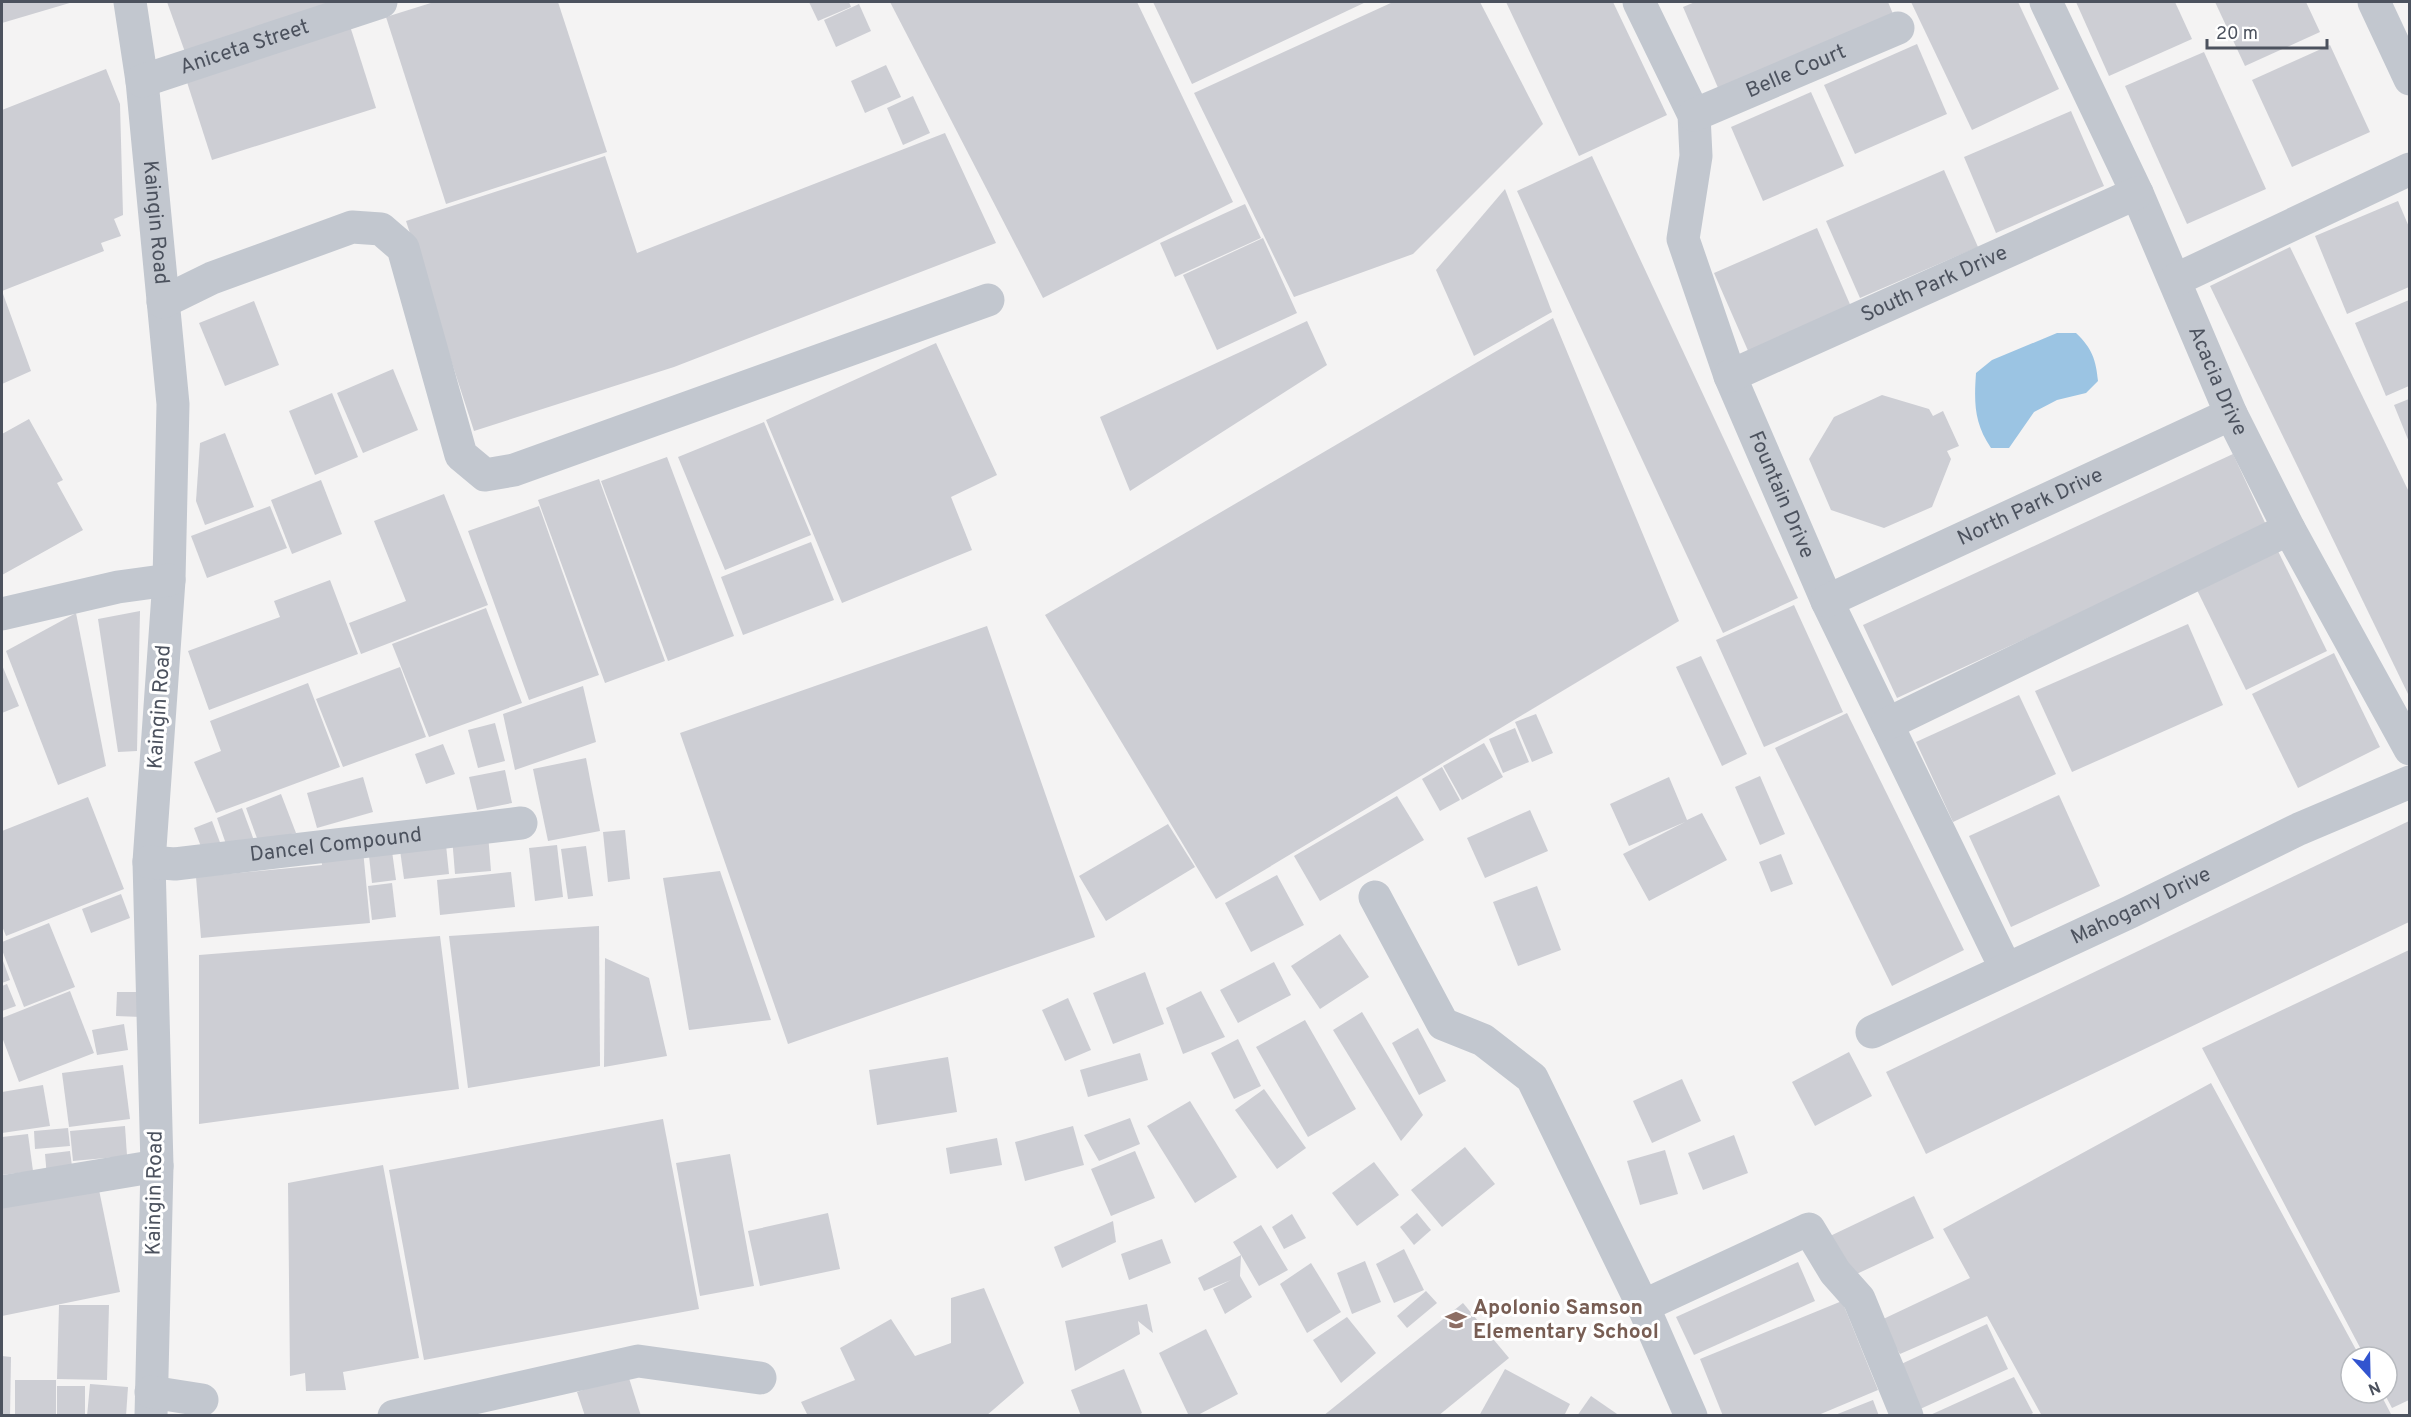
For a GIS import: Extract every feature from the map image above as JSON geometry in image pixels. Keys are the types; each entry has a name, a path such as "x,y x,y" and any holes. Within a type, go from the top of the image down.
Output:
{"street":[{"name":"Aniceta Street","path":"142,81 381,2"},
{"name":"Fountain Drive","path":"1639,2 1694,115 1695,156 1683,239 1730,376 1827,601 2006,969"},
{"name":"Acacia Drive","path":"2046,2 2137,193 2231,414 2289,530 2409,749"},
{"path":"2374,2 2409,79"},
{"name":"Kaingin Road","path":"125,19 142,81 173,404 169,580 149,862 157,1166 151,1404"},
{"name":"Belle Court","path":"1694,115 1898,28"},
{"path":"2175,280 2409,169"},
{"name":"South Park Drive","path":"1730,376 2137,193"},
{"path":"163,302 212,278 352,227 381,229 403,248 461,455 485,475 514,470 988,300"},
{"name":"North Park Drive","path":"1827,601 2231,414"},
{"path":"1887,724 2289,530"},
{"path":"2,614 118,587 169,580"},
{"name":"Mahogany Drive","path":"1872,1032 2130,912 2299,829 2409,782"},
{"name":"Dancel Compound","path":"149,862 175,864 521,823"},
{"path":"1375,897 1443,1024 1483,1040 1532,1078 1642,1306 1691,1416"},
{"path":"2,1192 157,1166"},
{"path":"1642,1306 1809,1229 1835,1272 1859,1299 1907,1416"},
{"path":"394,1416 638,1361 760,1378"},
{"path":"151,1404 202,1400"}],"water":[{"path":"2057,333 2076,333 2086,344 2096,367 2098,381 2086,393 2057,400 2034,412 2009,448 1991,448 1981,430 1976,412 1976,373 1992,360"}],"building":[{"path":"2,2 73,2 2,23"},
{"path":"167,2 333,2 185,52"},
{"path":"434,2 558,2 607,152 446,204 386,17"},
{"path":"809,2 849,2 851,7 818,21"},
{"path":"890,2 1137,2 1233,202 1043,298"},
{"path":"1153,2 1366,2 1192,84"},
{"path":"1393,2 1480,2 1543,124 1413,254 1294,297 1194,93"},
{"path":"1506,2 1613,2 1667,115 1579,156"},
{"path":"1695,2 1888,2 1893,14 1719,90 1683,7"},
{"path":"1911,2 2018,2 2059,89 1972,130"},
{"path":"2076,2 2175,2 2192,39 2109,76"},
{"path":"2215,2 2306,2 2320,32 2245,66"},
{"path":"859,4 871,31 836,47 824,20"},
{"path":"350,26 376,108 212,160 186,79"},
{"path":"1917,44 1947,114 1855,154 1824,85"},
{"path":"2330,45 2370,132 2292,167 2252,80"},
{"path":"2204,52 2266,189 2187,224 2125,86"},
{"path":"886,65 901,97 865,113 851,81"},
{"path":"106,69 120,104 123,215 114,219 121,236 101,243 104,251 2,291 2,110"},
{"path":"1811,92 1844,166 1763,201 1731,127"},
{"path":"913,96 930,133 903,145 887,108"},
{"path":"2071,111 2104,186 1996,233 1964,157"},
{"path":"945,133 996,243 674,367 474,431 406,221 605,156 637,253"},
{"path":"1592,156 1798,598 1723,633 1517,191"},
{"path":"1944,170 1978,247 1860,298 1826,221"},
{"path":"1505,189 1552,312 1474,356 1436,270"},
{"path":"2398,201 2409,227 2409,287 2347,314 2315,236"},
{"path":"1245,204 1261,238 1175,277 1160,243"},
{"path":"1817,228 1852,309 1749,353 1714,273"},
{"path":"1263,238 1297,313 1217,350 1183,275"},
{"path":"2290,247 2409,492 2409,696 2210,286"},
{"path":"2,291 31,371 2,384"},
{"path":"2409,300 2409,386 2386,396 2355,323"},
{"path":"254,301 279,365 225,386 199,323"},
{"path":"1553,318 1679,621 1216,899 1045,615"},
{"path":"1307,321 1327,365 1130,491 1100,417"},
{"path":"936,343 997,475 951,497 972,550 842,603 766,420"},
{"path":"393,369 418,430 363,453 337,393"},
{"path":"332,393 358,457 315,475 289,411"},
{"path":"1882,395 1929,409 1933,416 1943,411 1959,446 1947,451 1951,459 1932,507 1884,528 1831,510 1809,459 1834,417"},
{"path":"2409,399 2409,442 2394,405"},
{"path":"29,419 63,480 57,483 83,530 2,575 2,434"},
{"path":"764,422 811,535 725,570 678,457"},
{"path":"225,433 254,507 205,525 196,501 200,443"},
{"path":"2233,454 2267,527 1897,698 1863,625"},
{"path":"667,457 734,636 668,661 601,481"},
{"path":"599,479 665,661 605,683 538,500"},
{"path":"321,480 342,534 292,554 271,500"},
{"path":"444,494 488,605 361,654 349,623 406,601 374,521"},
{"path":"270,506 287,548 207,578 191,536"},
{"path":"539,506 599,675 529,700 468,531"},
{"path":"811,542 834,600 743,635 721,577"},
{"path":"2277,549 2327,651 2246,690 2196,588"},
{"path":"330,580 358,654 209,710 188,651 280,617 274,601"},
{"path":"1794,605 1843,712 1764,747 1716,640"},
{"path":"486,608 522,703 429,737 392,644"},
{"path":"140,611 137,751 118,752 98,619"},
{"path":"76,613 106,766 58,785 6,651"},
{"path":"2188,624 2223,705 2072,772 2035,691"},
{"path":"987,626 1095,937 788,1044 680,733"},
{"path":"2334,653 2380,747 2298,788 2252,694"},
{"path":"1701,656 1747,754 1722,766 1676,667"},
{"path":"2,665 19,706 2,713"},
{"path":"400,667 426,737 343,767 316,699"},
{"path":"308,683 340,767 216,813 194,762 221,751 210,721"},
{"path":"583,686 596,742 515,770 503,714"},
{"path":"2019,695 2056,774 1953,822 1916,742"},
{"path":"1847,713 1964,950 1892,986 1775,748"},
{"path":"1536,714 1553,753 1532,762 1515,722"},
{"path":"495,723 505,761 478,768 468,730"},
{"path":"1515,728 1529,762 1503,773 1489,739"},
{"path":"1484,743 1503,777 1462,800 1443,766"},
{"path":"443,744 455,774 426,784 415,754"},
{"path":"586,758 600,831 548,841 533,769"},
{"path":"1442,767 1460,800 1440,811 1422,779"},
{"path":"505,770 512,803 477,810 469,777"},
{"path":"1760,776 1785,834 1760,845 1735,787"},
{"path":"363,777 373,812 317,828 307,793"},
{"path":"1669,777 1687,820 1702,813 1727,860 1649,901 1623,854 1685,822 1629,846 1610,804"},
{"path":"281,794 296,833 258,841 246,808"},
{"path":"2059,795 2100,886 2011,927 1969,836"},
{"path":"1397,796 1424,840 1320,901 1294,856"},
{"path":"88,797 124,889 6,936 2,926 2,831"},
{"path":"242,808 255,843 227,847 217,818"},
{"path":"1530,810 1548,851 1485,878 1467,838"},
{"path":"212,821 221,845 203,852 194,828"},
{"path":"2409,821 2409,922 1926,1154 1886,1072"},
{"path":"1168,824 1195,867 1106,921 1079,876"},
{"path":"625,830 630,879 608,882 603,832"},
{"path":"488,834 491,871 455,874 452,837"},
{"path":"391,844 396,880 372,883 368,847"},
{"path":"446,845 449,874 404,879 400,850"},
{"path":"557,845 563,897 535,901 529,848"},
{"path":"586,846 593,896 568,899 561,849"},
{"path":"363,850 370,923 201,938 196,877 322,865 321,853"},
{"path":"1781,854 1793,884 1771,892 1759,862"},
{"path":"720,871 771,1020 689,1030 663,878"},
{"path":"511,872 515,907 440,915 437,880"},
{"path":"1277,875 1304,925 1251,952 1225,903"},
{"path":"392,883 396,917 372,920 368,886"},
{"path":"1537,886 1561,950 1518,966 1493,902"},
{"path":"121,894 130,918 91,933 82,909"},
{"path":"49,923 75,987 24,1007 2,950 2,942"},
{"path":"599,926 600,1066 468,1088 449,936"},
{"path":"1340,934 1369,977 1320,1009 1291,966"},
{"path":"440,936 459,1089 199,1124 199,955"},
{"path":"2409,950 2409,1400 2399,1405 2399,1345 2359,1345 2202,1048"},
{"path":"2,958 10,980 2,983"},
{"path":"605,958 649,978 667,1056 604,1067"},
{"path":"1274,962 1291,995 1238,1023 1220,990"},
{"path":"1145,972 1164,1024 1113,1044 1093,993"},
{"path":"7,984 16,1006 2,1011 2,986"},
{"path":"70,991 94,1053 19,1082 2,1037 2,1018"},
{"path":"1201,991 1225,1037 1183,1054 1166,1008"},
{"path":"117,992 142,992 141,1017 116,1016"},
{"path":"1068,998 1091,1050 1065,1061 1042,1010"},
{"path":"1362,1012 1423,1115 1401,1141 1333,1030"},
{"path":"1305,1020 1356,1109 1308,1137 1256,1047"},
{"path":"124,1024 128,1050 97,1055 92,1030"},
{"path":"1418,1028 1446,1081 1419,1095 1392,1043"},
{"path":"1238,1039 1261,1086 1234,1099 1211,1053"},
{"path":"1849,1052 1872,1096 1815,1126 1792,1082"},
{"path":"1140,1053 1148,1080 1088,1097 1080,1070"},
{"path":"948,1057 957,1112 877,1125 869,1070"},
{"path":"123,1065 130,1119 69,1127 62,1073"},
{"path":"1682,1079 1701,1121 1652,1143 1633,1101"},
{"path":"2211,1083 2353,1345 2339,1345 2339,1405 2386,1405 2392,1416 2042,1416 1987,1316 1900,1354 1879,1321 1970,1278 1943,1229"},
{"path":"43,1085 50,1126 2,1133 2,1092"},
{"path":"1264,1089 1306,1148 1277,1169 1235,1110"},
{"path":"1190,1101 1237,1177 1195,1203 1147,1126"},
{"path":"1130,1118 1140,1144 1099,1161 1084,1135"},
{"path":"663,1119 699,1309 424,1360 389,1170"},
{"path":"125,1126 127,1156 73,1161 70,1131"},
{"path":"1073,1126 1084,1165 1025,1181 1015,1142"},
{"path":"68,1128 70,1146 35,1149 34,1131"},
{"path":"28,1134 33,1171 2,1175 2,1137"},
{"path":"1734,1135 1748,1173 1703,1190 1688,1153"},
{"path":"997,1138 1002,1165 950,1174 946,1148"},
{"path":"1465,1147 1495,1184 1442,1227 1411,1190"},
{"path":"1665,1150 1678,1194 1640,1205 1627,1161"},
{"path":"70,1151 73,1174 47,1177 45,1154"},
{"path":"1135,1151 1155,1198 1111,1216 1091,1169"},
{"path":"730,1154 754,1286 700,1296 676,1163"},
{"path":"1374,1162 1399,1195 1357,1226 1332,1193"},
{"path":"383,1165 419,1358 343,1372 346,1390 306,1391 305,1373 290,1376 288,1183"},
{"path":"98,1185 120,1292 2,1316 2,1204"},
{"path":"1914,1196 1934,1238 1848,1278 1828,1237"},
{"path":"828,1213 840,1269 760,1286 748,1231"},
{"path":"1417,1213 1431,1230 1414,1245 1400,1227"},
{"path":"1292,1214 1306,1238 1284,1249 1272,1227"},
{"path":"1113,1221 1116,1242 1062,1268 1054,1247"},
{"path":"1261,1225 1288,1270 1259,1286 1233,1242"},
{"path":"1162,1239 1171,1263 1129,1280 1121,1254"},
{"path":"1404,1249 1424,1290 1394,1303 1376,1264"},
{"path":"1241,1255 1240,1276 1252,1297 1225,1314 1213,1289 1231,1280 1204,1291 1198,1278"},
{"path":"1365,1261 1381,1302 1352,1314 1337,1273"},
{"path":"1798,1262 1815,1301 1694,1355 1676,1317"},
{"path":"1311,1263 1341,1312 1307,1333 1280,1284"},
{"path":"984,1288 1024,1383 986,1416 808,1416 801,1402 855,1380 840,1348 891,1319 915,1356 951,1343 951,1298"},
{"path":"1426,1291 1437,1303 1407,1328 1397,1316"},
{"path":"1842,1301 1878,1390 1816,1416 1723,1416 1700,1359"},
{"path":"1463,1303 1509,1358 1438,1416 1323,1416"},
{"path":"1147,1304 1153,1333 1138,1321 1140,1334 1075,1371 1065,1321"},
{"path":"59,1305 109,1305 107,1380 57,1379"},
{"path":"1347,1317 1376,1353 1341,1383 1313,1340"},
{"path":"1987,1324 2008,1369 1918,1410 1897,1366"},
{"path":"1206,1329 1238,1394 1196,1416 1189,1416 1159,1353"},
{"path":"2,1356 11,1357 10,1416 2,1416"},
{"path":"1124,1369 1142,1413 1137,1416 1081,1416 1071,1390"},
{"path":"1505,1369 1570,1404 1564,1416 1479,1416"},
{"path":"628,1375 641,1416 585,1416 577,1392"},
{"path":"2014,1377 2033,1413 2028,1416 1928,1416"},
{"path":"15,1380 56,1380 56,1416 15,1416"},
{"path":"90,1384 128,1387 126,1416 87,1416"},
{"path":"57,1386 85,1386 85,1416 57,1416"},
{"path":"1591,1396 1620,1416 1577,1416"},
{"path":"1873,1400 1879,1416 1835,1416 1835,1415"}],"place":[{"name":"Apolonio Samson Elementary School","path":"1456,1320"}]}
